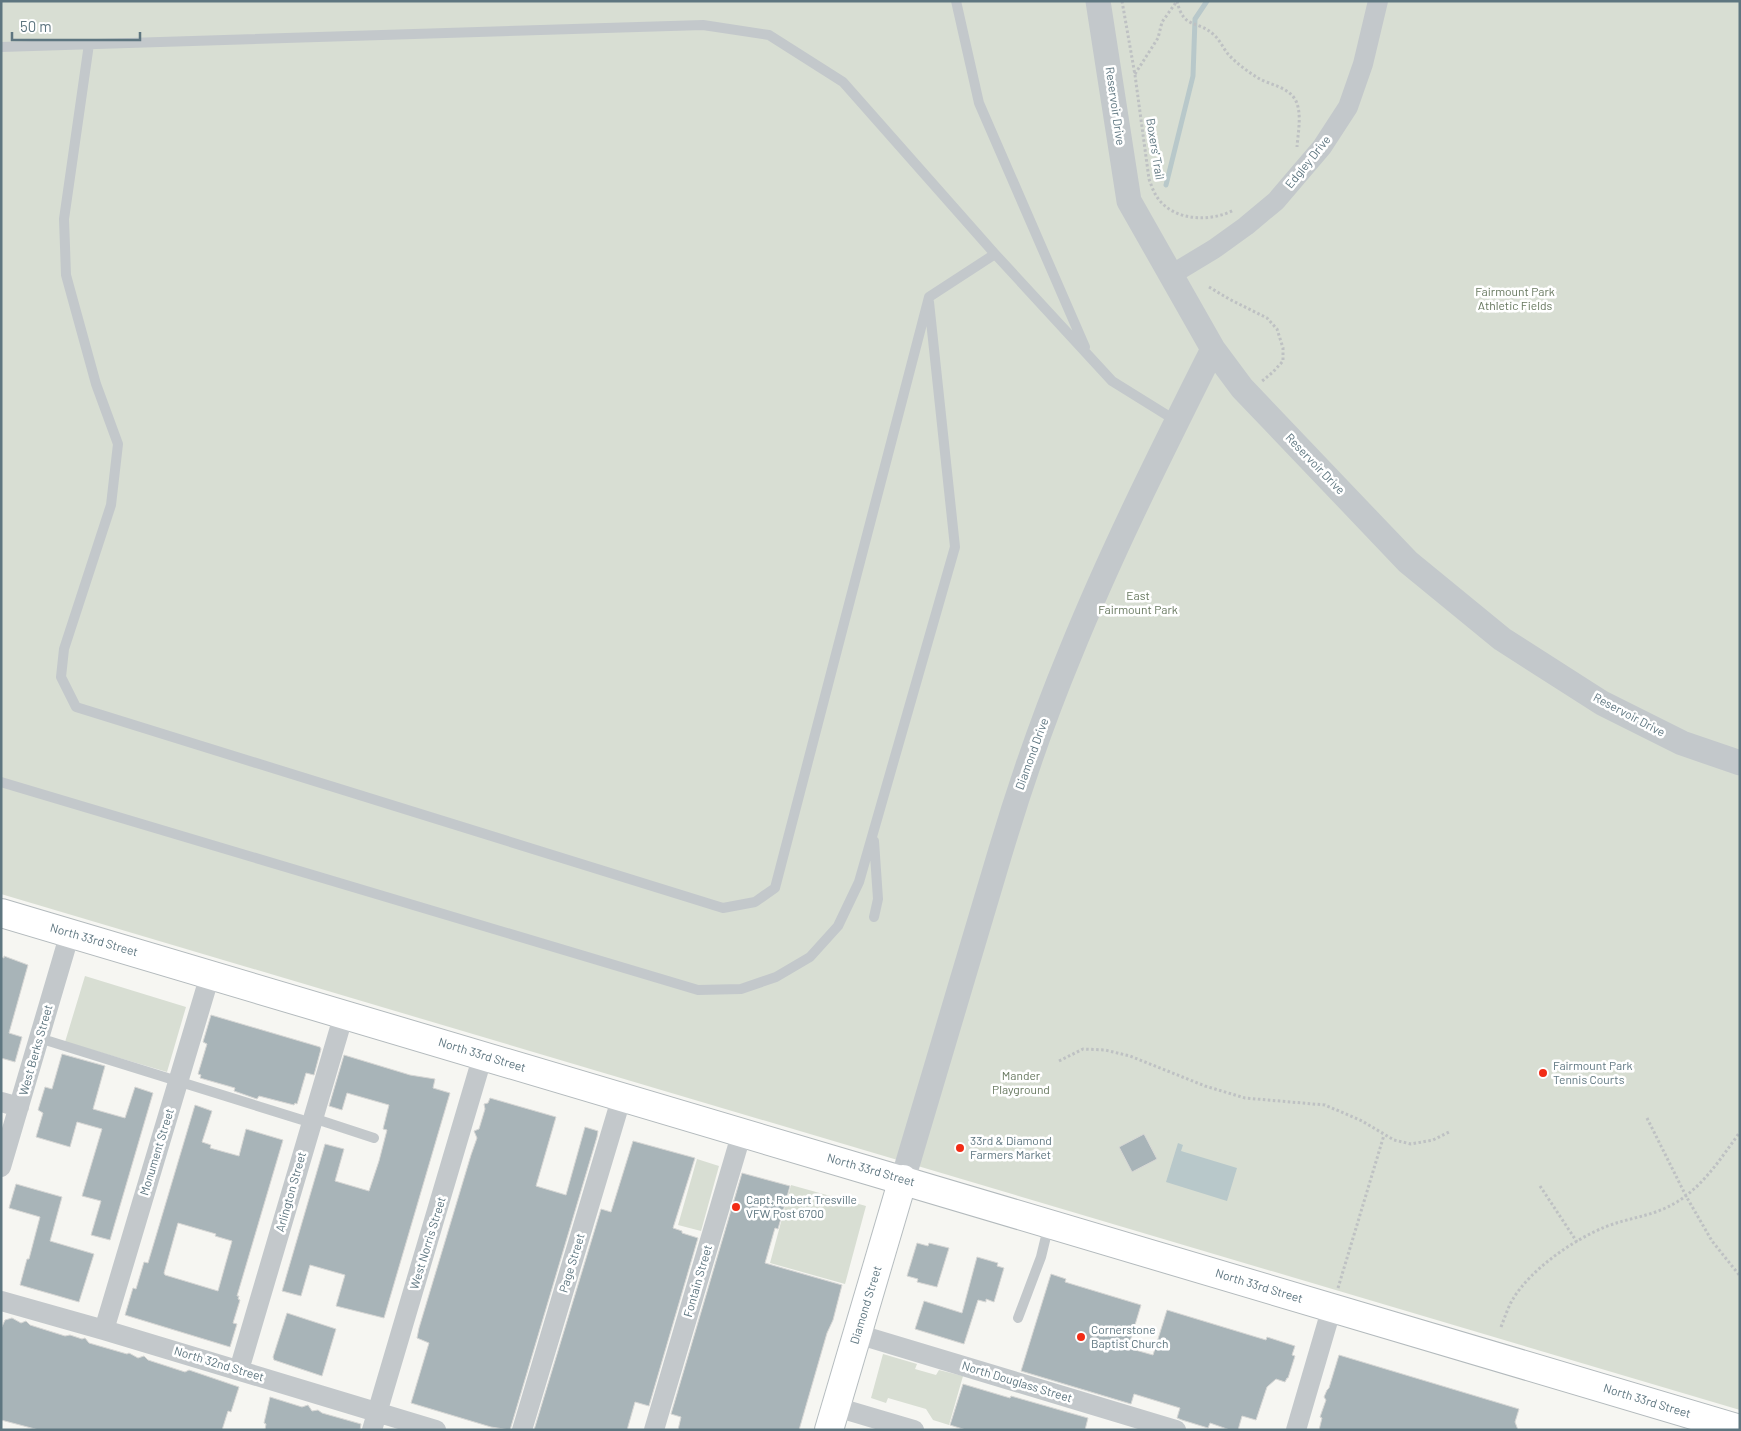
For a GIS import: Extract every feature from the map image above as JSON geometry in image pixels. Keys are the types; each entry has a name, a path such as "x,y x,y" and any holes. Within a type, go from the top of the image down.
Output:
{"main road":[{"name":"North 33rd Street","path":"1,913 1740,1429"},
{"name":"Diamond Street","path":"832,1418 903,1180"}],"street":[{"name":"Reservoir Drive","path":"1098,1 1129,201 1213,349 1242,388 1408,562 1502,639 1602,703 1682,743 1740,763"},
{"name":"Edgley Drive","path":"1171,275 1214,250 1276,201 1322,147 1348,107 1363,64 1378,1"},
{"name":"Diamond Drive","path":"903,1180 1000,853 1034,748 1070,653 1120,540 1213,349"},
{"name":"West Berks Street","path":"1,1167 10,1104 39,1038 70,933"},
{"name":"Monument Street","path":"104,1330 210,974"},
{"name":"Arlington Street","path":"239,1370 344,1014"},
{"name":"West Norris Street","path":"375,1421 484,1055"},
{"name":"Page Street","path":"522,1430 622,1096"},
{"name":"Fontain Street","path":"654,1430 742,1132"},
{"name":"North 32nd Street","path":"1,1301 239,1370 375,1421 436,1430"},
{"path":"1296,1430 1332,1307"},
{"name":"North Douglass Street","path":"857,1334 1176,1430"},
{"path":"832,1418 914,1430"}],"lane":[{"path":"956,1 979,103 1088,354"},
{"path":"1,47 703,26 769,35 843,82 995,254 1112,381 1178,422"},
{"path":"89,44 64,219 66,275 96,384 118,444 111,506 64,649 61,677 76,707 723,908 755,902 774,888 928,297 995,254"},
{"path":"1,782 698,990 741,989 776,977 810,957 838,926 859,882 955,547 928,297"},
{"path":"874,832 878,899 874,916"},
{"path":"39,1038 178,1082 374,1138"},
{"path":"1018,1318 1041,1257 1049,1223"}],"path":[{"name":"Boxers' Trail","path":"1122,1 1149,179 1153,192 1173,212 1199,218 1222,216 1238,208"},
{"path":"1134,75 1158,38 1162,22 1177,1 1184,19 1214,35 1234,60 1259,79 1288,92 1296,100 1299,110 1297,155"},
{"path":"1209,287 1267,318 1278,329 1283,348 1283,361 1263,380"},
{"path":"1059,1061 1083,1049 1105,1050 1130,1056 1205,1086 1245,1098 1325,1106 1362,1121 1384,1135 1411,1144 1433,1140 1449,1132"},
{"path":"1647,1118 1686,1196 1712,1241 1740,1276"},
{"path":"1501,1327 1512,1300 1524,1283 1542,1267 1577,1242 1605,1227 1653,1214 1686,1196 1716,1166 1740,1132"},
{"path":"1332,1307 1384,1135"},
{"path":"1540,1186 1577,1242"}],"green space":[{"name":"East Fairmount Park","path":"1,1 1740,1 1740,1410 1,894"},
{"path":"85,976 186,1007 167,1072 65,1042"},
{"path":"697,1159 719,1166 701,1231 678,1225"},
{"path":"791,1185 866,1206 845,1284 770,1263"},
{"path":"883,1354 917,1364 915,1369 936,1375 939,1370 963,1376 949,1425 933,1420 926,1409 888,1398 886,1403 871,1398"}],"shaded area":[{"path":"1178,1143 1183,1145 1181,1151 1237,1168 1227,1201 1166,1182"}],"building":[{"path":"4,956 28,965 9,1033 22,1037 15,1062 1,1058 1,957 4,958"},
{"path":"211,1015 320,1047 314,1075 306,1073 297,1104 295,1103 294,1105 259,1096 257,1099 234,1091 235,1088 200,1078 201,1075 198,1074 207,1044 203,1042"},
{"path":"62,1054 105,1066 93,1109 125,1118 135,1087 153,1093 110,1240 91,1235 101,1201 82,1196 102,1129 77,1122 70,1147 36,1137 43,1113 38,1110 45,1087 52,1089"},
{"path":"344,1055 410,1075 435,1079 433,1088 450,1093 384,1318 336,1306 345,1275 310,1265 301,1296 282,1291 325,1144 344,1149 335,1181 369,1191 379,1161 387,1130 383,1129 389,1105 347,1093 342,1110 329,1106"},
{"path":"490,1098 556,1117 536,1186 566,1195 585,1127 598,1131 510,1430 491,1427 411,1403 429,1343 417,1338 419,1328 477,1138 474,1131 479,1129 485,1109 484,1104 488,1103"},
{"path":"195,1105 212,1111 202,1142 211,1145 210,1148 239,1156 246,1129 283,1140 237,1296 239,1296 238,1299 240,1300 233,1323 237,1324 230,1347 125,1315 133,1288 136,1289 144,1262 148,1263","holes":["178,1223 216,1234 215,1236 232,1241 218,1291 165,1275"]},
{"path":"1144,1134 1157,1159 1132,1172 1119,1147"},
{"path":"633,1141 695,1158 673,1228 698,1238 649,1406 635,1402 627,1430 534,1430 601,1209 611,1212"},
{"path":"742,1173 790,1186 778,1229 775,1228 765,1263 842,1285 799,1430 678,1430 681,1417 671,1414"},
{"path":"16,1184 62,1197 50,1241 94,1254 79,1302 20,1285 40,1217 9,1208"},
{"path":"917,1243 928,1246 929,1243 949,1248 937,1287 917,1282 918,1279 907,1276"},
{"path":"977,1257 998,1263 997,1266 1004,1268 994,1302 986,1299 986,1302 978,1300 964,1344 915,1329 924,1301 962,1313"},
{"path":"1051,1274 1066,1279 1065,1282 1141,1305 1128,1348 1153,1355 1167,1310 1266,1340 1267,1337 1295,1346 1292,1355 1295,1356 1288,1378 1285,1382 1276,1379 1267,1387 1256,1420 1242,1416 1238,1430 1230,1430 1210,1423 1208,1428 1182,1420 1177,1418 1180,1408 1134,1394 1131,1404 1021,1371"},
{"path":"287,1313 336,1329 322,1376 274,1360 273,1357"},
{"path":"12,1318 21,1323 26,1321 30,1325 65,1336 85,1338 89,1343 129,1353 138,1358 144,1356 148,1360 185,1372 189,1370 239,1387 231,1412 228,1411 222,1430 39,1430 1,1420 1,1329 5,1320"},
{"path":"1339,1355 1519,1409 1515,1422 1518,1430 1319,1430 1322,1418 1320,1417 1326,1400 1324,1397 1329,1388"},
{"path":"963,1384 1088,1418 1085,1430 966,1430 950,1425"},
{"path":"270,1397 302,1407 308,1405 312,1411 318,1410 322,1413 361,1424 360,1430 265,1430 266,1424 264,1423"}],"waterway":[{"path":"1166,185 1193,76 1195,19 1207,1"}],"place":[{"name":"Fairmount Park Tennis Courts","path":"1543,1073"},
{"name":"33rd & Diamond Farmers Market","path":"960,1148"},
{"name":"Capt. Robert Tresville VFW Post 6700","path":"736,1207"},
{"name":"Cornerstone Baptist Church","path":"1081,1337"}],"park label":[{"name":"Fairmount Park Athletic Fields","path":"1515,299"},
{"name":"Mander Playground","path":"1021,1083"}]}
